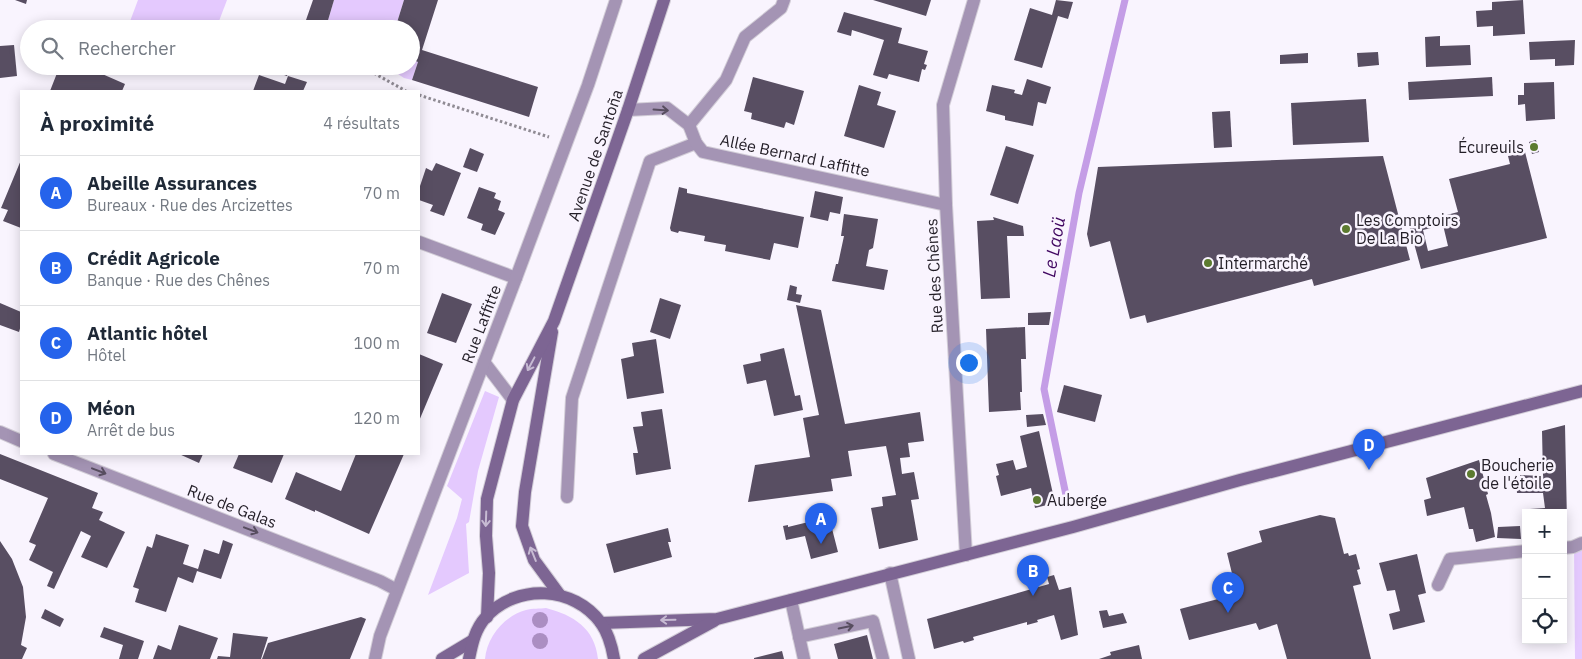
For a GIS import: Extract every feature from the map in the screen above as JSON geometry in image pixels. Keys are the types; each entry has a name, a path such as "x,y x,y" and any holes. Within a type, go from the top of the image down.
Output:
{"main road":[{"name":"Avenue de Santoña","path":"487,616 489,573 486,536 487,499 513,400 554,321 628,110 664,0"},
{"name":"Avenue de Santoña","path":"554,321 525,492 522,526 534,560 559,594"},
{"path":"601,623 717,619 1073,527 1240,480 1582,392"},
{"path":"469,659 472,641 478,628 487,616 502,604 520,595 540,592 559,594 583,605 601,623 610,640 614,659"},
{"path":"644,659 717,619"},
{"path":"442,659 472,641"}],"street":[{"name":"Rue Laffitte","path":"375,659 380,636 567,143 616,0"},
{"path":"628,110 667,108 689,125 726,80 746,37 781,8 784,0"},
{"name":"Rue des Chênes","path":"966,555 946,205 943,105 974,0"},
{"name":"Allée Bernard Laffitte","path":"689,125 696,143 703,152 946,205"},
{"path":"567,498 572,398 650,162 696,143"},
{"path":"420,242 516,278"},
{"path":"484,362 513,400"},
{"path":"0,432 20,441"},
{"name":"Rue de Galas","path":"57,455 380,581 397,590"},
{"path":"1567,548 1582,543"},
{"path":"1438,585 1450,559 1522,551"},
{"path":"890,573 909,659"},
{"path":"791,600 804,659"},
{"path":"799,637 874,621 883,659"}],"path":[{"path":"377,75 404,90"},
{"path":"420,95 567,143"}],"shaded area":[{"path":"138,0 227,0 219,20 130,20"},
{"path":"334,0 404,0 398,20 328,20"},
{"path":"400,75 414,75 412,80"},
{"path":"485,391 499,397 478,471 469,522 466,524 469,573 428,595 457,518 462,499 447,486"},
{"path":"1582,543 1582,659 1575,659 1574,546"},
{"path":"546,608 574,619 581,624 592,639 598,659 485,659 486,651 493,635 504,622 526,610"}],"building":[{"path":"15,0 27,0 26,4"},
{"path":"313,0 334,0 328,20 306,20"},
{"path":"404,0 438,0 422,50 538,87 529,117 412,80 414,75 420,75 420,20 398,20"},
{"path":"873,0 931,0 926,16"},
{"path":"1056,0 1073,2 1068,19 1058,16 1042,68 1014,60 1030,8 1052,15"},
{"path":"1523,0 1525,34 1493,36 1493,26 1477,27 1476,11 1492,10 1492,2"},
{"path":"844,12 902,28 898,43 928,51 924,64 927,65 925,70 922,69 919,82 889,74 887,79 873,75 884,40 852,30 851,36 837,32"},
{"path":"1440,36 1440,46 1470,45 1471,65 1426,67 1425,37"},
{"path":"1575,40 1574,65 1555,66 1555,59 1530,60 1529,42"},
{"path":"14,45 17,76 0,78 0,46"},
{"path":"1378,52 1379,65 1358,67 1357,53"},
{"path":"1308,53 1308,63 1280,64 1280,55"},
{"path":"56,75 104,75 125,84 122,90 50,90"},
{"path":"259,75 285,84 288,76 307,82 303,90 253,90"},
{"path":"753,77 804,91 794,125 786,122 784,128 751,119 752,113 744,111"},
{"path":"1492,77 1493,96 1409,100 1408,82"},
{"path":"1027,79 1051,87 1046,104 1038,102 1033,126 1005,120 1005,116 986,111 992,85 1015,90 1014,93 1022,95"},
{"path":"1554,82 1555,119 1526,121 1525,104 1518,105 1518,95 1524,95 1524,83"},
{"path":"859,85 881,92 877,105 896,111 884,148 844,136"},
{"path":"1366,99 1369,142 1293,145 1291,103"},
{"path":"1230,111 1232,147 1214,148 1212,112"},
{"name":"Écureuils","path":"1536,140 1539,152 1532,154 1529,142"},
{"path":"1006,146 1034,155 1018,204 990,195"},
{"path":"470,148 484,154 477,172 463,167"},
{"path":"1525,152 1547,238 1421,269 1409,225 1458,212 1449,179 1510,164 1508,156","holes":["1443,225 1448,246 1428,251 1423,230"]},
{"path":"1383,156 1410,260 1314,286 1312,279 1147,323 1145,315 1130,319 1110,241 1090,247 1087,234 1098,167"},
{"path":"20,162 20,228 3,221 8,210 1,208"},
{"path":"436,163 461,173 444,216 430,211 433,205 420,200 420,186 426,168 432,171"},
{"path":"479,187 496,193 494,198 501,201 498,210 505,213 495,235 481,230 483,224 467,218"},
{"path":"679,187 687,189 687,193 804,217 798,248 774,243 770,260 725,251 726,245 704,241 705,236 671,231 670,228"},
{"path":"815,191 843,197 840,214 830,212 828,221 810,217"},
{"path":"844,214 878,219 873,248 869,250 866,266 888,270 884,290 832,281 844,236 841,236"},
{"path":"993,217 1023,226 1024,236 1007,236 1010,298 981,299 977,221 994,220"},
{"path":"790,285 797,287 796,294 802,295 800,303 787,300"},
{"path":"442,293 472,304 456,343 427,333"},
{"path":"660,298 681,305 670,339 650,332"},
{"path":"0,303 20,312 19,332 0,325"},
{"path":"796,305 821,310 845,424 920,412 924,441 908,443 910,457 900,458 902,474 914,472 919,499 911,500 918,540 879,549 871,508 883,506 882,497 896,495 886,446 848,451 852,476 831,479 833,491 748,502 755,465 810,457 803,418 819,415"},
{"path":"1051,312 1049,325 1028,325 1028,313"},
{"path":"1025,327 1026,359 1021,359 1021,410 989,412 986,329"},
{"path":"656,339 664,393 627,399 621,359 634,356 632,343"},
{"path":"784,348 795,396 800,395 803,410 774,416 766,380 747,384 743,365 761,361 760,354"},
{"path":"420,354 443,364 420,419"},
{"path":"1064,385 1102,395 1095,422 1057,412"},
{"path":"662,409 671,469 636,475 633,453 638,453 633,427 643,426 641,412"},
{"path":"1043,414 1046,425 1027,427 1026,415"},
{"path":"1565,425 1567,509 1530,509 1545,508 1543,493 1517,493 1516,479 1520,478 1520,475 1543,476 1542,431"},
{"path":"1039,431 1055,503 1035,508 1031,488 1001,496 996,476 999,475 996,464 1013,460 1016,470 1027,467 1020,436"},
{"path":"0,454 98,493 92,508 103,512 99,520 125,532 107,568 81,557 91,536 81,531 54,589 47,586 53,572 29,560 36,545 29,542 48,498 0,479"},
{"path":"181,455 203,455 199,463"},
{"path":"239,455 284,455 272,483 233,468"},
{"path":"356,455 404,455 369,534 285,499 296,472 341,491"},
{"path":"1479,460 1488,494 1486,495 1495,537 1476,542 1473,529 1469,529 1464,507 1427,516 1424,500 1431,498 1426,478"},
{"path":"1320,515 1335,518 1344,554 1348,553 1349,556 1356,554 1360,569 1357,570 1361,584 1353,586 1371,659 1287,659 1277,624 1259,630 1256,623 1189,640 1180,609 1237,594 1227,553 1262,542 1259,531"},
{"path":"829,517 838,552 811,559 805,536 786,540 783,526 788,525 788,527"},
{"path":"1520,526 1521,539 1497,538 1498,527"},
{"path":"668,528 671,542 668,542 672,557 614,573 606,544"},
{"path":"156,534 189,545 183,564 198,569 204,549 219,554 223,540 233,544 221,579 197,571 193,583 178,577 166,612 135,602 139,589 133,587 147,546 152,548"},
{"path":"0,541 12,559 23,587 26,617 21,645 27,648 22,659 0,659"},
{"path":"1417,554 1426,593 1418,595 1425,622 1393,630 1389,614 1400,611 1395,590 1387,591 1379,563"},
{"path":"1054,575 1059,590 1071,587 1078,635 1061,640 1054,615 1027,625 1027,622 973,637 974,640 964,643 963,641 934,649 927,619 1049,584 1047,577"},
{"path":"45,609 64,619 60,627 41,618"},
{"path":"1107,610 1109,616 1123,613 1127,623 1103,628 1099,611"},
{"path":"361,617 366,619 350,659 262,659 268,643"},
{"path":"179,625 218,638 210,659 153,659 158,645 171,650"},
{"path":"104,627 144,641 138,659 119,659 123,645 100,637"},
{"path":"233,633 268,637 261,659 217,659 218,656 230,657"},
{"path":"867,635 873,659 838,659 834,644"},
{"path":"1139,645 1142,659 1099,659 1111,655 1110,652"},
{"path":"782,651 784,659 754,659 754,658"}],"waterway":[{"name":"Le Laoü","path":"1067,500 1044,389 1079,193 1125,0"}],"place":[{"name":"Écureuils","path":"1534,147"},
{"name":"Les Comptoirs De La Bio","path":"1346,229"},
{"name":"Intermarché","path":"1208,263"},
{"name":"Méon","path":"1369,470"},
{"name":"Boucherie de l'étoile","path":"1471,474"},
{"name":"Auberge","path":"1037,500"},
{"name":"Abeille Assurances","path":"821,544"},
{"name":"Crédit Agricole","path":"1033,596"},
{"name":"Atlantic hôtel","path":"1228,613"}]}
